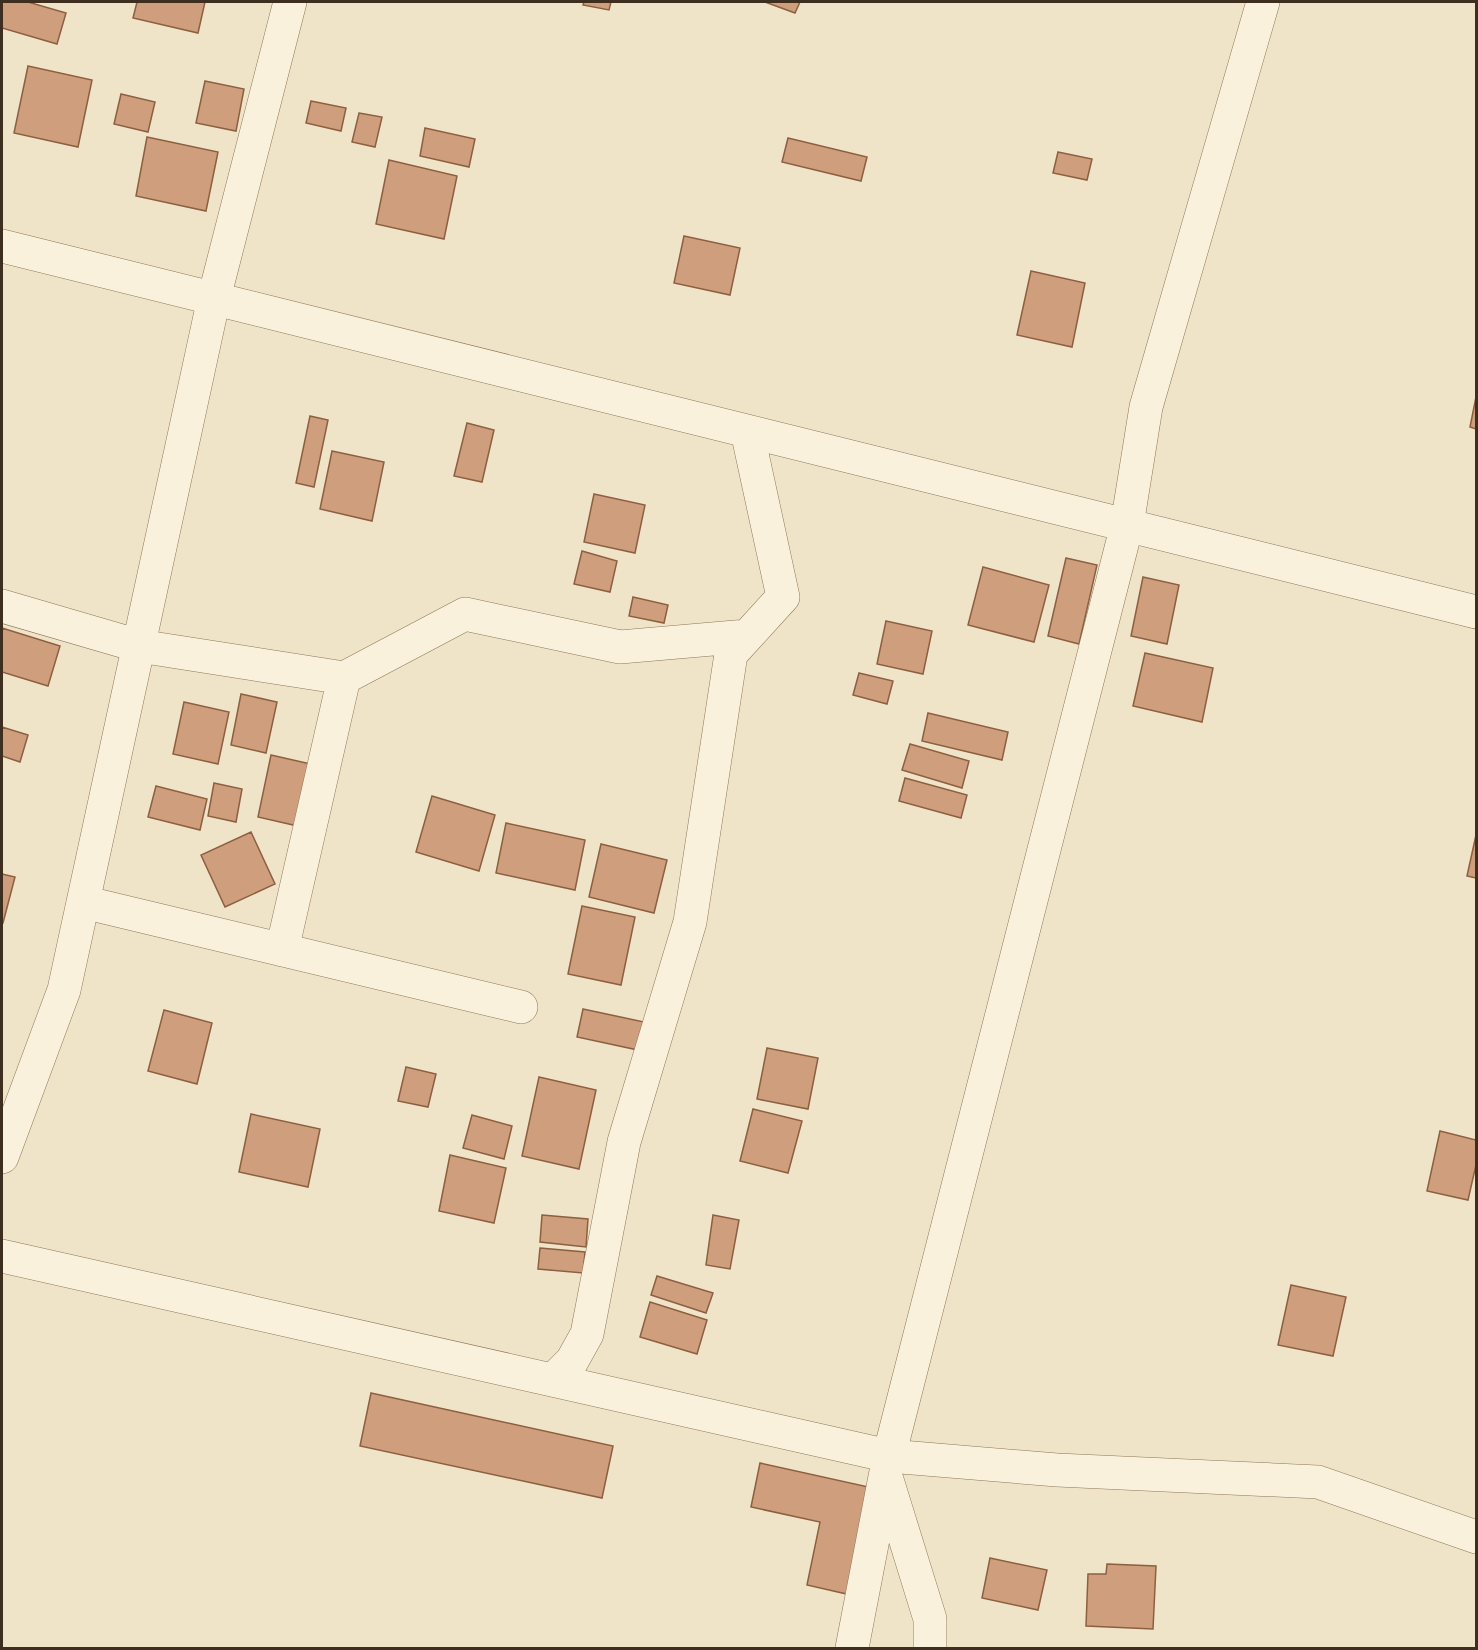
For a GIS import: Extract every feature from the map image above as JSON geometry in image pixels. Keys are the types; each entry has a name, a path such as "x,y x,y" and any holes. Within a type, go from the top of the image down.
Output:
{"street":[{"path":"2,1157 64,990 214,298 291,2"},
{"path":"852,1648 887,1466 1127,525 1146,407 1263,2"},
{"path":"2,246 1476,612"},
{"path":"553,1380 573,1361 587,1334 624,1142 690,922 731,654 783,597 747,431"},
{"path":"2,606 139,646 344,678 465,615 620,647 747,636"},
{"path":"282,950 344,678"},
{"path":"83,902 521,1007"},
{"path":"2,1256 553,1380 887,1466 1057,1470 1318,1482 1476,1537"},
{"path":"887,1466 930,1619 930,1648"}],"building":[{"path":"2,2 28,2 66,13 57,44 2,28"},
{"path":"137,2 205,2 198,33 133,18"},
{"path":"584,2 611,2 609,10 583,5"},
{"path":"765,2 800,2 795,13"},
{"path":"28,66 92,80 78,147 14,133"},
{"path":"205,81 244,89 236,131 196,123"},
{"path":"121,94 155,102 148,132 114,124"},
{"path":"311,101 346,108 341,131 306,123"},
{"path":"359,113 382,117 375,147 352,142"},
{"path":"425,128 475,139 469,167 420,156"},
{"path":"147,137 218,152 206,211 136,196"},
{"path":"788,138 867,157 861,181 782,162"},
{"path":"1058,152 1092,159 1087,180 1053,173"},
{"path":"389,160 457,176 444,239 376,224"},
{"path":"684,236 740,248 730,295 674,283"},
{"path":"1031,271 1085,283 1072,347 1017,335"},
{"path":"1476,397 1476,429 1470,427"},
{"path":"310,416 328,420 314,487 296,483"},
{"path":"467,423 494,430 482,482 454,476"},
{"path":"332,451 384,462 372,521 320,509"},
{"path":"594,494 645,505 635,553 584,542"},
{"path":"582,551 617,561 610,592 574,584"},
{"path":"1066,558 1097,565 1079,644 1048,636"},
{"path":"983,567 1049,585 1034,642 968,625"},
{"path":"1143,577 1179,585 1167,644 1131,636"},
{"path":"633,597 668,605 664,623 629,616"},
{"path":"886,621 932,631 923,674 877,664"},
{"path":"2,628 60,646 48,686 2,672"},
{"path":"1145,653 1213,668 1202,722 1133,706"},
{"path":"859,673 893,681 887,704 853,695"},
{"path":"241,694 277,702 266,753 231,745"},
{"path":"184,702 229,712 218,764 173,754"},
{"path":"928,713 1008,732 1002,760 922,741"},
{"path":"2,727 28,735 20,762 2,756"},
{"path":"910,744 969,761 962,788 902,770"},
{"path":"271,755 315,765 302,827 258,817"},
{"path":"905,778 967,795 961,818 899,801"},
{"path":"214,783 242,789 236,822 208,816"},
{"path":"156,786 207,799 200,830 148,817"},
{"path":"432,796 495,815 479,871 416,852"},
{"path":"506,823 585,840 575,890 496,873"},
{"path":"251,832 275,884 225,907 201,855"},
{"path":"1476,835 1476,878 1467,876"},
{"path":"601,844 667,860 654,913 589,897"},
{"path":"2,874 15,877 3,923 2,923"},
{"path":"582,906 635,917 621,985 568,974"},
{"path":"583,1009 644,1022 638,1050 577,1037"},
{"path":"164,1010 212,1023 197,1084 148,1071"},
{"path":"767,1048 818,1058 808,1109 757,1099"},
{"path":"406,1067 436,1074 428,1107 398,1101"},
{"path":"539,1077 596,1090 579,1169 522,1156"},
{"path":"753,1109 802,1121 788,1173 740,1161"},
{"path":"251,1114 320,1129 308,1187 239,1172"},
{"path":"472,1115 512,1126 504,1159 463,1148"},
{"path":"1440,1131 1476,1140 1476,1165 1468,1200 1427,1191"},
{"path":"450,1155 506,1168 494,1223 439,1211"},
{"path":"542,1215 588,1219 586,1247 540,1242"},
{"path":"713,1215 739,1220 730,1269 706,1265"},
{"path":"540,1248 585,1252 583,1273 538,1269"},
{"path":"657,1276 713,1293 706,1313 651,1295"},
{"path":"1291,1285 1346,1297 1333,1356 1278,1345"},
{"path":"650,1302 707,1320 697,1354 640,1337"},
{"path":"371,1393 613,1446 602,1498 360,1446"},
{"path":"760,1463 873,1488 851,1595 807,1585 820,1522 751,1507"},
{"path":"990,1558 1047,1570 1038,1610 982,1598"},
{"path":"1107,1564 1156,1566 1153,1629 1086,1626 1088,1574 1106,1574"}]}
